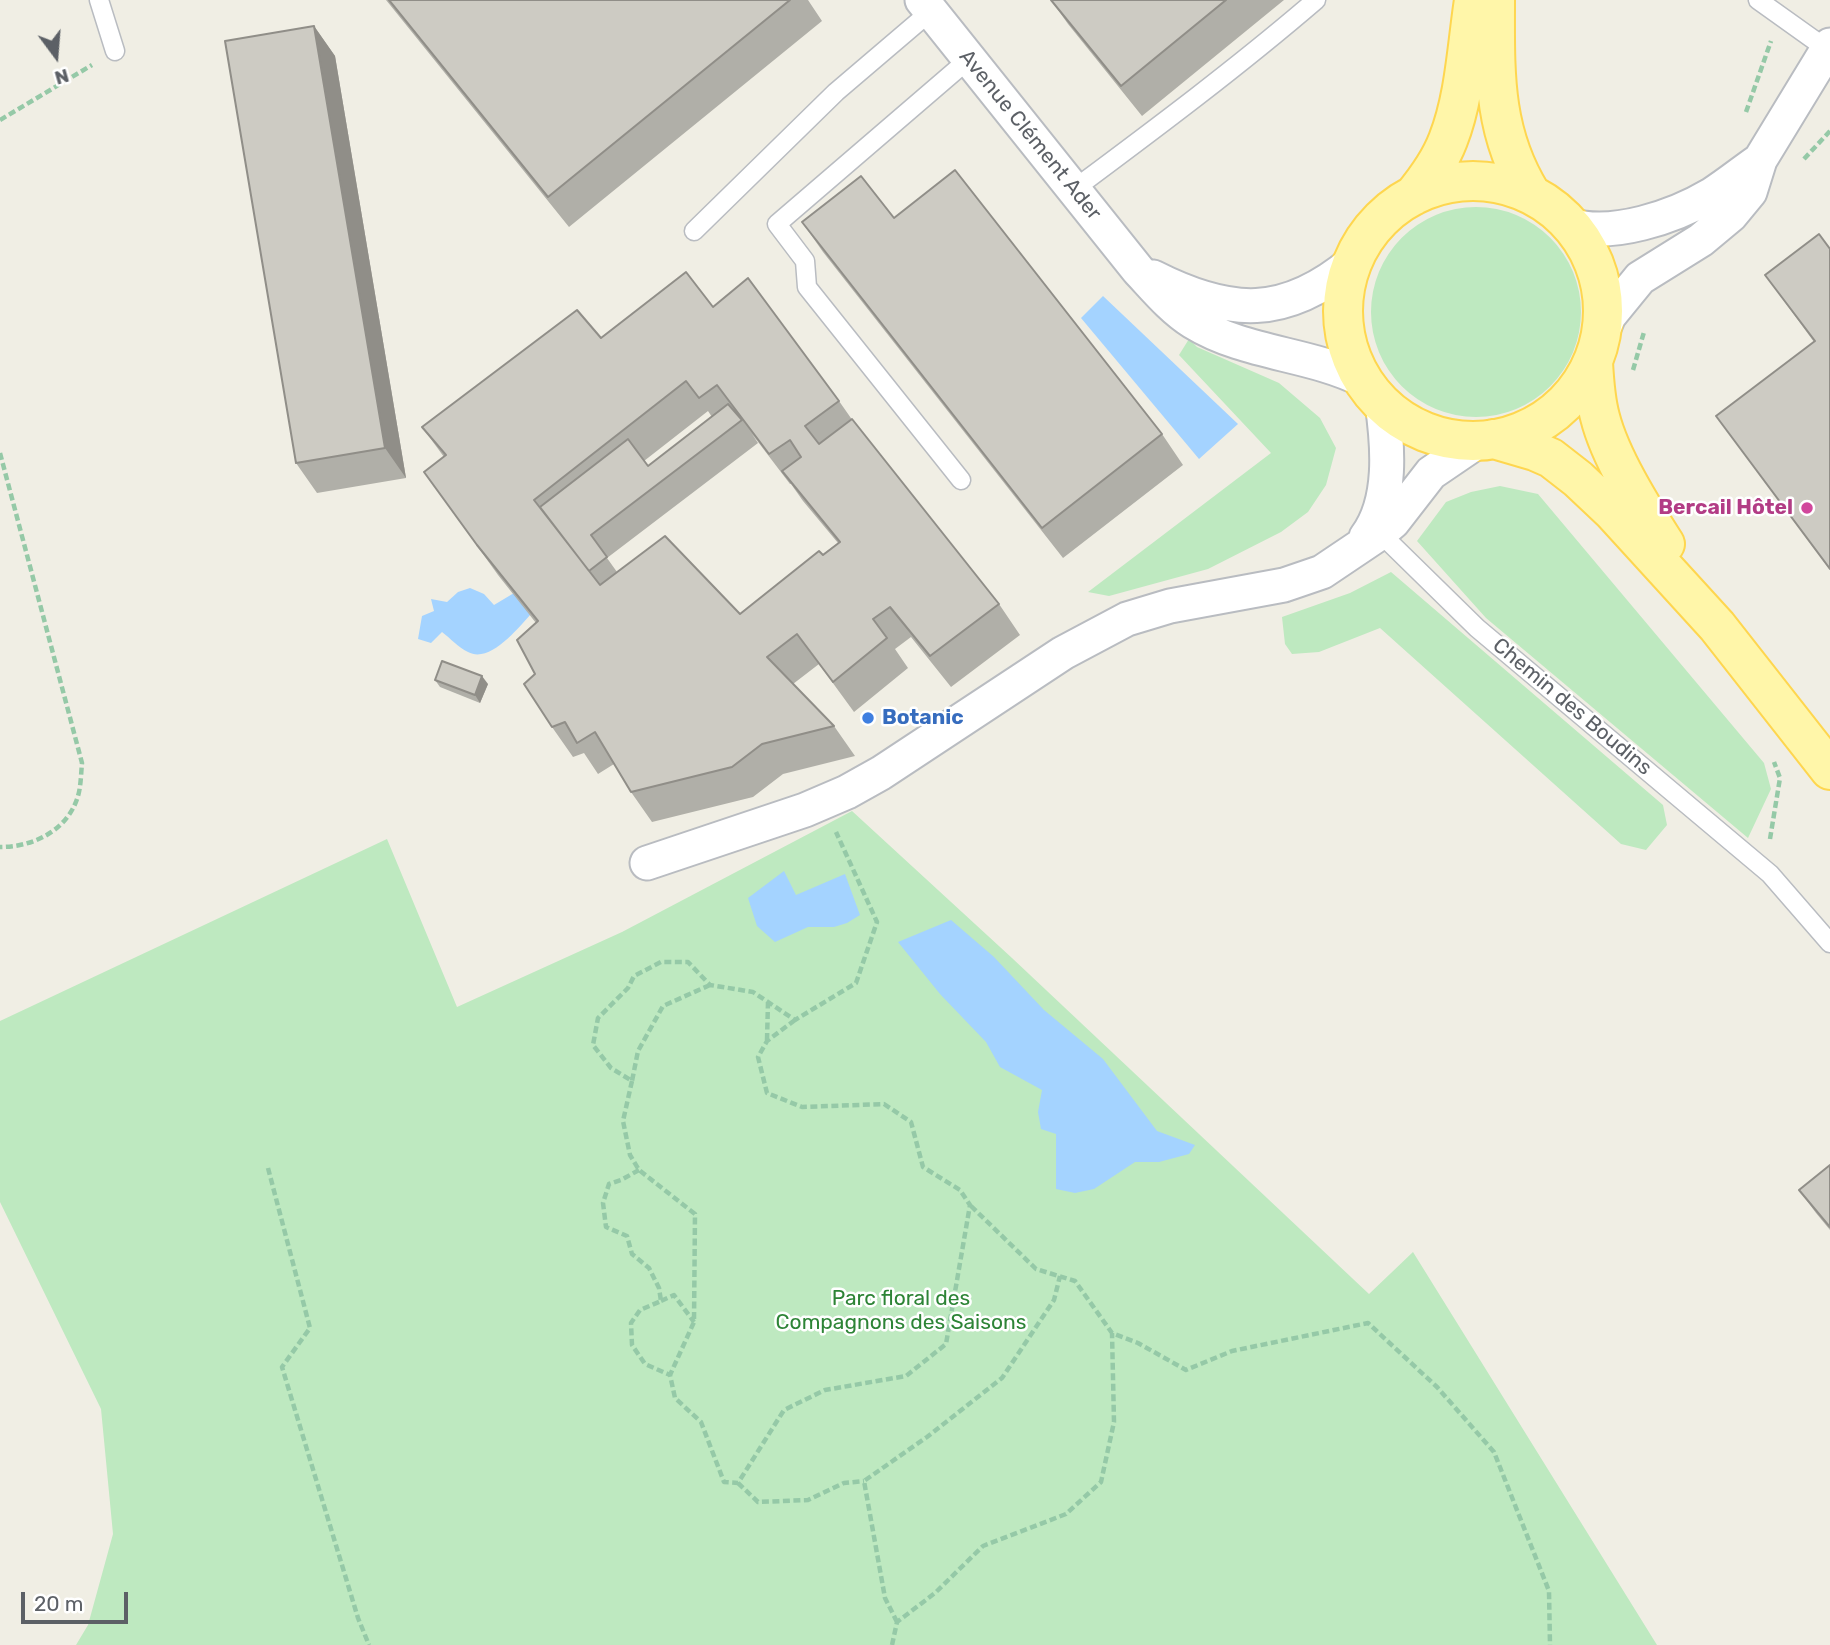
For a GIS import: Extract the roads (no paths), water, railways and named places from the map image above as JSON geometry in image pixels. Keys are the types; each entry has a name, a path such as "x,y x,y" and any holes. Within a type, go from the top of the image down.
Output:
{"main road":[{"path":"1413,196 1435,167 1449,139 1460,94 1474,0"},
{"path":"1495,0 1495,85 1501,124 1513,162 1531,194"},
{"path":"1717,625 1637,498 1607,437 1596,403 1597,348 1603,304 1598,275 1587,248 1570,225 1552,208 1531,194 1502,184 1472,181 1441,185 1413,196 1388,213 1368,236 1353,262 1345,292 1344,322 1350,352 1372,391 1419,429 1448,438 1486,440 1535,451 1551,458 1578,479 1613,512 1717,625 1830,770"},
{"path":"1486,440 1522,432 1553,413 1579,388 1597,348"}],"street":[{"name":"Avenue Clément Ader","path":"927,6 1138,270 1177,310 1209,331 1249,345 1331,365 1372,391"},
{"path":"1597,348 1609,317 1640,278 1701,240 1731,215 1750,192 1760,160 1829,48"},
{"path":"1570,225 1596,230 1610,229 1671,213 1710,195 1760,160"},
{"path":"1138,270 1172,287 1210,299 1231,304 1263,306 1314,291 1353,262"},
{"path":"1369,540 1384,492 1386,442 1372,391"},
{"path":"647,863 827,802 881,773 1063,653 1116,624 1170,606 1284,585 1322,572 1393,522 1431,473 1486,440"}],"lane":[{"path":"99,0 115,51"},
{"path":"1073,190 1158,128 1316,0"},
{"path":"1758,0 1829,48"},
{"path":"694,231 927,6"},
{"path":"961,480 807,287 805,261 776,223 969,59"},
{"name":"Chemin des Boudins","path":"1369,540 1770,874 1830,943"}],"water":[{"path":"1103,296 1238,424 1199,459 1081,318"},
{"path":"470,588 484,594 494,605 514,593 531,614 503,643 485,653 468,652 442,632 431,643 418,639 422,616 434,611 431,599 447,602 458,592"},
{"path":"784,871 796,895 845,874 860,915 834,927 808,927 775,942 757,926 748,898"},
{"path":"951,920 994,957 1044,1010 1103,1059 1157,1131 1195,1145 1189,1154 1159,1162 1135,1162 1094,1189 1075,1193 1056,1189 1056,1134 1041,1129 1038,1112 1042,1090 1000,1067 986,1042 940,994 898,942"}],"place":[{"name":"Bercail Hôtel","path":"1807,508"},
{"name":"Botanic","path":"868,718"}],"park label":[{"name":"Parc floral des Compagnons des Saisons","path":"901,1311"}]}
